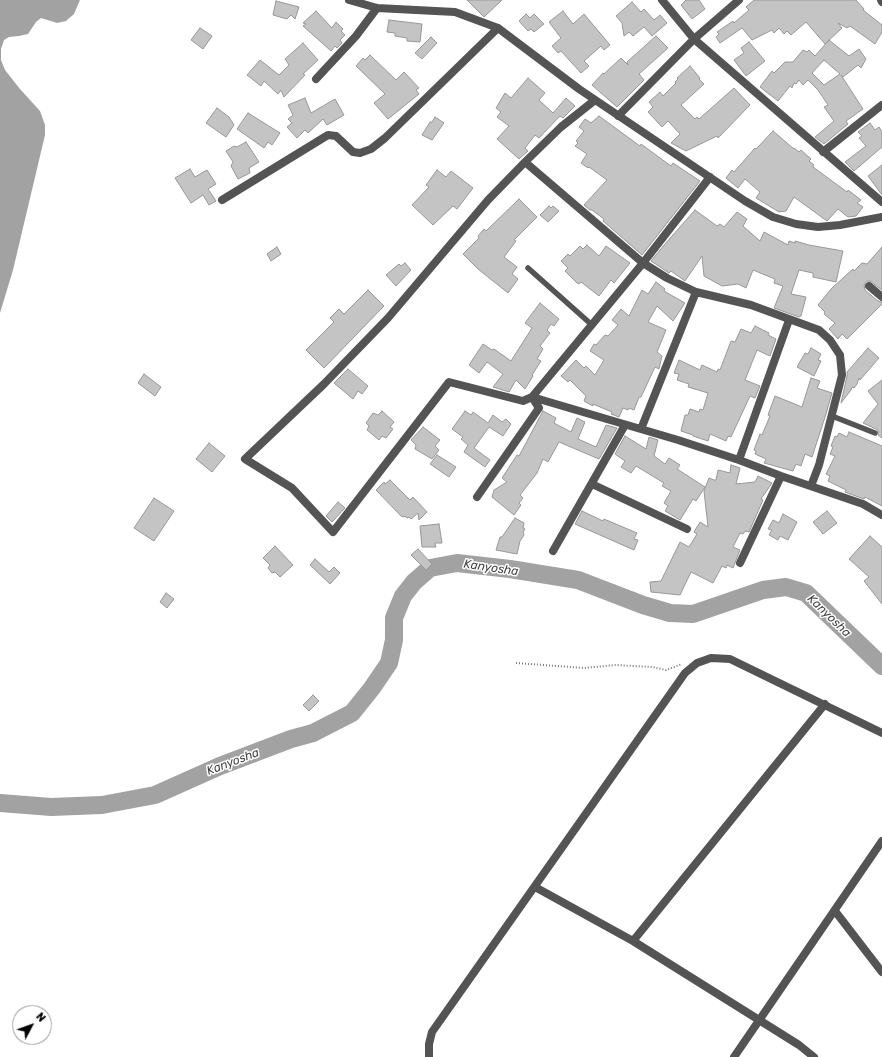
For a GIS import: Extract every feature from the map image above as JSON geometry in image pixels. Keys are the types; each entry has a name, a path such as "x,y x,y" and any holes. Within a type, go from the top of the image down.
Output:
{"street":[{"path":"349,0 377,8 455,12 498,28 618,116 773,217 796,224 818,227 840,225 882,216"},
{"path":"662,0 694,40 882,202"},
{"path":"618,116 659,73 739,0"},
{"path":"316,79 356,36 377,8"},
{"path":"222,200 328,135 336,136 354,152 360,153 371,149 385,138 498,28"},
{"path":"595,100 561,127 525,162 488,200 388,318 324,384 245,459 292,488 333,532 448,382 523,401 532,397 643,263 710,177"},
{"path":"823,152 881,108"},
{"path":"525,162 643,263 667,278 696,292 751,306 818,330 830,340 840,355 842,375 819,465 811,486"},
{"path":"869,286 882,297"},
{"path":"641,429 696,292"},
{"path":"739,460 790,320"},
{"path":"532,397 739,460 863,504 882,515"},
{"path":"477,497 539,408 532,397"},
{"path":"553,551 625,425"},
{"path":"740,562 781,476"},
{"path":"592,484 687,529"},
{"path":"429,1057 429,1044 432,1032 686,673 697,663 711,658 730,659 882,733"},
{"path":"632,941 825,704"},
{"path":"734,1057 882,841"},
{"path":"535,887 632,941 799,1045 814,1057"},
{"path":"835,911 882,972"}],"lane":[{"path":"528,268 592,324"},
{"path":"832,416 875,433"}],"path":[{"path":"516,663 584,668 616,665 652,667 666,670 679,665 697,663"}],"shaded area":[{"path":"0,0 80,0 74,14 66,21 57,23 41,18 36,22 28,34 9,37 4,40 1,49 1,60 5,70 40,111 45,125 45,135 13,270 0,313"}],"building":[{"path":"467,0 502,0 484,17"},
{"path":"686,0 699,0 705,9 692,19 681,5"},
{"path":"754,0 856,0 864,9 863,10 882,25 882,32 875,44 850,26 847,28 838,23 842,28 825,44 806,22 791,35 787,31 784,34 779,28 774,33 772,30 752,40 742,28 720,43 716,37 719,34 717,32 733,21 734,23 749,10 746,7"},
{"path":"276,1 299,7 295,19 291,15 287,19 273,15"},
{"path":"632,2 641,12 644,9 654,20 660,15 667,23 652,36 644,27 633,36 629,32 624,36 622,23 616,16"},
{"path":"316,11 332,28 336,22 343,29 341,31 345,35 340,40 342,43 337,48 335,46 331,51 303,26 306,24 303,23"},
{"path":"563,11 573,24 584,14 610,45 604,50 601,46 584,61 589,66 581,73 561,51 558,53 552,46 561,38 549,22"},
{"path":"526,14 530,18 534,14 544,24 534,32 531,29 528,31 519,21"},
{"path":"389,20 422,24 420,42 407,41 407,38 395,36 395,33 387,32"},
{"path":"200,28 212,36 203,49 191,40"},
{"path":"656,36 668,48 639,74 644,80 617,107 592,85 603,73 604,74 621,58 628,65 627,62"},
{"path":"431,37 437,43 422,59 415,53"},
{"path":"829,40 849,56 859,49 866,59 861,68 858,65 843,77 841,75 863,109 846,121 848,124 824,144 815,137 834,121 824,107 828,105 818,90 808,80 803,85 799,80 796,84 794,83 792,88 790,86 778,101 760,87 772,71 774,73 785,62 793,62 803,50 807,52 809,50 815,56","holes":["824,60 840,74 824,85 812,73"]},
{"path":"749,42 765,61 746,76 734,60 744,53 741,48"},
{"path":"303,43 318,60 303,74 305,75 284,97 281,90 278,94 264,81 261,86 247,75 260,60 279,75 289,65 285,59"},
{"path":"370,55 396,80 404,72 419,88 416,90 419,94 388,119 374,103 385,94 356,66 363,58 365,60"},
{"path":"690,66 704,84 681,105 695,119 697,117 699,119 734,88 750,105 718,138 717,136 686,151 671,143 680,134 668,121 662,127 648,112 653,107 649,102 660,92 663,96 676,83 677,78"},
{"path":"528,78 545,93 539,100 553,113 566,98 575,106 563,118 560,116 539,138 535,135 525,148 528,151 519,159 497,139 509,126 497,117 501,112 496,108 505,93 511,98"},
{"path":"305,98 311,113 335,99 344,115 327,125 323,119 308,133 305,130 297,138 287,127 292,123 288,119 293,115 288,105"},
{"path":"217,108 229,117 234,125 226,137 206,123"},
{"path":"248,113 280,133 272,145 268,142 264,148 237,129"},
{"path":"599,116 640,146 641,144 671,166 673,163 700,181 642,255 603,221 604,219 584,205 607,180 581,163 587,154 575,146 578,143 576,141 584,131 579,127 585,119 591,123"},
{"path":"435,117 444,123 432,140 422,135"},
{"path":"870,123 875,130 879,127 882,132 882,147 854,171 845,162 866,146 859,138 862,136 858,132"},
{"path":"773,131 794,149 799,152 801,150 811,159 809,161 814,165 813,167 847,192 848,190 861,200 857,203 863,207 856,216 848,217 838,209 827,221 794,197 786,211 779,212 756,198 760,192 745,179 738,188 726,178 732,170 734,172 755,148 756,149"},
{"path":"246,142 259,162 249,168 250,173 238,179 231,166 233,162 226,151 234,146 237,147"},
{"path":"882,165 882,195 868,176"},
{"path":"190,169 195,177 207,170 216,184 208,189 216,201 209,205 203,195 191,203 175,178"},
{"path":"437,170 446,177 451,171 473,188 457,209 453,206 433,225 412,205 429,187 426,185"},
{"path":"519,199 537,217 514,240 516,241 504,257 517,267 512,274 518,279 508,293 478,269 463,254 479,238 478,236 484,229 486,231"},
{"path":"549,206 551,208 553,206 559,211 548,222 540,215"},
{"path":"695,210 717,226 720,224 724,227 737,212 747,219 743,226 760,241 764,232 788,245 789,241 795,243 795,241 843,251 836,282 813,277 813,273 799,270 791,294 806,297 801,316 799,317 774,308 783,286 774,283 775,279 753,270 746,288 738,284 722,286 704,276 702,256 685,281 671,271 669,273 651,261"},
{"path":"587,245 599,256 606,246 630,263 614,283 611,280 599,296 581,282 579,284 577,283 565,271 568,268 561,261 568,254 570,256 580,246 583,249"},
{"path":"277,247 281,254 271,261 267,254"},
{"path":"882,247 882,290 870,281 867,281 864,285 865,290 878,301 882,302 882,304 847,339 842,334 838,339 829,329 835,323 824,314 825,312 818,305 832,288 853,269 854,271 862,263 867,264"},
{"path":"405,263 411,270 396,286 386,275 399,264 401,266"},
{"path":"656,282 665,289 664,291 685,303 673,321 657,306 648,322 666,330 657,352 662,356 659,369 655,367 641,397 639,397 634,410 623,408 619,417 611,414 612,412 593,404 593,406 584,401 586,396 570,380 568,382 561,376 576,360 584,368 586,366 595,375 604,360 590,351 594,344 596,345 605,335 608,336 618,325 612,320 621,309 629,316 642,290 648,294"},
{"path":"368,290 384,306 324,368 306,350 334,322 330,318 339,309 344,314"},
{"path":"540,303 559,319 554,326 551,324 547,330 550,333 540,346 543,349 537,359 541,361 532,375 533,376 525,389 516,380 509,392 493,387 503,374 487,362 479,373 469,365 483,344 492,350 494,349 511,361 532,328 525,323"},
{"path":"755,326 769,333 768,335 776,339 770,356 757,350 745,380 760,386 755,398 750,396 731,437 728,436 726,441 710,434 708,441 681,431 685,415 688,415 690,409 699,412 700,409 703,410 708,393 688,387 689,384 677,380 679,374 674,373 679,360 700,370 702,365 717,372 718,369 720,370 731,341 735,342 741,329 751,333"},
{"path":"811,348 821,354 818,360 821,361 814,376 797,367 805,353 808,354"},
{"path":"868,348 879,358 860,380 859,378 857,384 854,388 852,387 841,403 847,372"},
{"path":"348,369 368,386 362,394 358,391 353,399 334,383"},
{"path":"144,374 161,387 155,396 138,383"},
{"path":"811,378 820,381 817,388 832,393 812,457 805,454 801,466 796,464 793,471 764,463 766,459 755,454 756,451 754,450 760,434 762,435 770,416 768,415 775,396 802,407"},
{"path":"882,380 882,438 878,435 878,430 863,423 878,404 868,391"},
{"path":"382,411 394,422 390,427 393,429 386,438 382,436 379,440 367,430 369,426 366,423 373,413 378,415"},
{"path":"465,411 471,415 473,412 488,423 493,415 502,422 506,419 511,424 503,436 489,427 474,448 490,460 485,467 464,452 468,445 461,439 463,437 452,429"},
{"path":"543,411 556,418 554,423 571,432 577,418 585,422 578,439 596,447 606,425 617,428 599,459 559,442 548,462 543,459 537,473 520,495 523,498 519,503 521,505 514,515 492,497 494,490 507,482 502,478 517,455 519,456"},
{"path":"423,427 440,440 435,446 439,450 432,459 415,449 416,445 411,440"},
{"path":"849,432 882,446 882,506 865,497 864,499 845,492 846,490 828,481 830,476 826,474 835,456 830,454 835,436 837,437 839,433 847,437"},
{"path":"625,436 646,449 649,437 658,440 654,456 665,464 669,458 680,465 677,469 705,487 696,501 693,499 680,520 665,511 668,506 664,503 671,491 662,486 664,483 636,466 631,473 621,467 625,461 615,454"},
{"path":"209,443 225,456 212,472 196,459"},
{"path":"437,455 456,467 449,477 430,464"},
{"path":"731,465 740,468 736,484 755,482 758,476 772,483 761,499 763,500 749,532 745,531 743,534 740,533 733,547 740,550 733,568 727,565 726,568 722,566 713,583 691,572 680,595 651,592 650,582 661,581 680,542 689,547 697,534 694,532 700,522 708,527 704,491 709,478 716,480 718,470 730,473"},
{"path":"390,480 410,500 413,497 427,512 419,520 418,513 411,519 409,517 407,518 405,516 401,516 376,490 384,482 385,484"},
{"path":"154,498 174,511 154,541 134,528"},
{"path":"338,502 345,508 332,522 326,516"},
{"path":"582,511 603,521 604,519 637,533 634,539 638,540 634,550 575,524"},
{"path":"827,511 837,523 823,534 813,522"},
{"path":"783,514 797,522 788,540 780,536 778,540 769,535 772,530 768,529 773,520 779,523"},
{"path":"515,518 524,523 523,528 525,529 517,554 496,550 500,537 502,537"},
{"path":"439,524 442,543 435,543 436,547 422,547 420,526"},
{"path":"870,536 882,547 882,604 864,581 869,577 849,559"},
{"path":"275,546 293,565 280,577 275,572 272,573 268,568 270,565 263,558"},
{"path":"418,549 432,564 426,570 411,555"},
{"path":"315,559 329,572 334,567 340,573 330,584 310,565"},
{"path":"166,593 174,599 167,608 160,602"},
{"path":"313,695 319,701 309,711 303,705"}],"waterway":[{"name":"Kanyosha","path":"0,803 51,807 102,805 155,795 220,766 291,739 313,733 352,713 372,688 389,663 394,640 394,618 403,596 414,582 430,568 457,563 510,569 578,580 643,605 670,613 693,614 763,590 786,587 806,593 882,666"}]}
